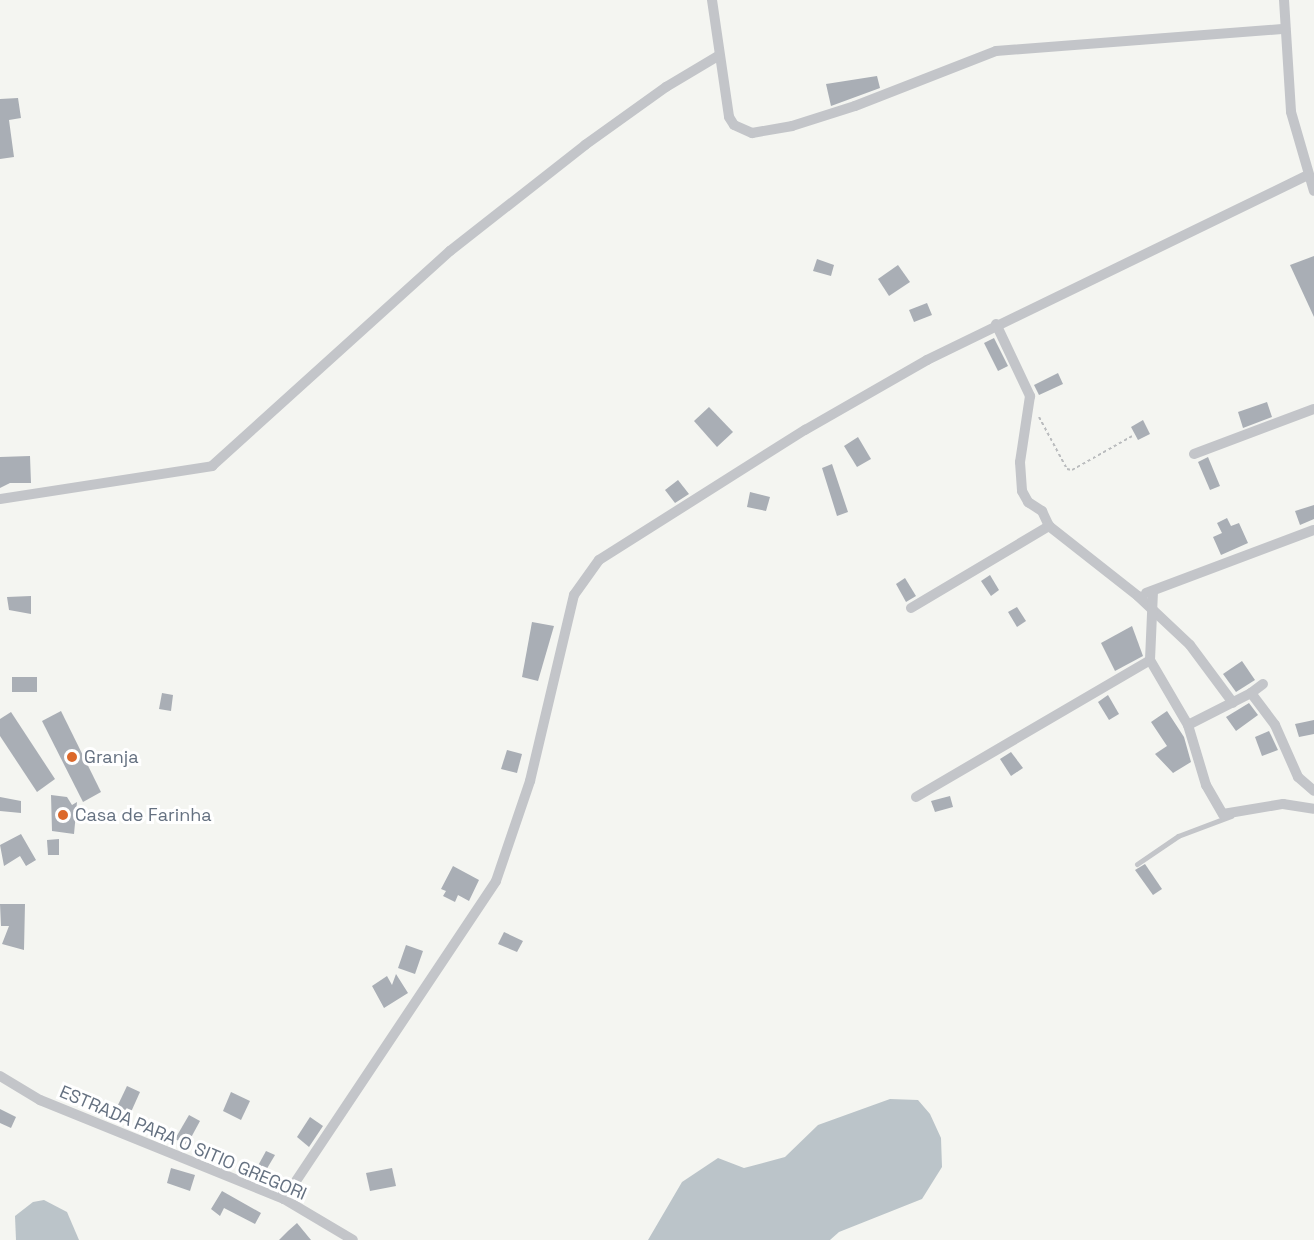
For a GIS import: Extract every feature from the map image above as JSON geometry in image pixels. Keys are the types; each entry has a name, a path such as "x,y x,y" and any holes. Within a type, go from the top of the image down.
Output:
{"street":[{"path":"712,0 718,29 718,56 729,117 741,129 762,133 855,106 996,51 1285,28"},
{"path":"1284,0 1291,112 1314,191"},
{"path":"0,499 212,466 450,251 594,139 718,56"},
{"path":"284,1199 496,880 533,770 572,601 585,575 607,553 805,430 996,324 1308,175"},
{"path":"996,324 1031,401 1021,445 1020,482 1025,498 1042,511 1049,526 1138,596 1190,645 1233,703"},
{"path":"1194,454 1314,409"},
{"path":"911,608 1049,526"},
{"path":"1138,596 1314,530"},
{"path":"1152,591 1150,660 1188,725 1216,807 1233,815 1283,804 1314,809"},
{"path":"916,797 1150,660"},
{"path":"1188,725 1233,703 1263,684"},
{"path":"1251,693 1275,725 1298,777 1314,791"},
{"name":"ESTRADA PARA O SITIO GREGORI","path":"0,1076 40,1100 284,1199 353,1240"}],"lane":[{"path":"1137,864 1178,836 1233,815"}],"path":[{"path":"1031,401 1066,469 1132,436"}],"shaded area":[{"path":"890,1099 918,1100 930,1114 941,1138 942,1167 922,1199 839,1232 830,1240 648,1240 682,1182 718,1158 744,1168 785,1157 818,1125"},
{"path":"44,1200 67,1212 79,1240 16,1240 15,1216 33,1202"}],"building":[{"path":"877,76 880,88 831,106 826,84"},
{"path":"18,98 21,118 9,120 14,157 0,159 0,99"},
{"path":"1314,256 1314,317 1290,265"},
{"path":"817,259 834,265 831,276 813,271"},
{"path":"898,265 910,282 889,296 878,279"},
{"path":"927,303 932,315 914,322 909,310"},
{"path":"994,338 1008,366 998,371 984,343"},
{"path":"1058,373 1063,384 1039,395 1034,385"},
{"path":"1267,402 1272,417 1243,428 1238,412"},
{"path":"709,407 733,432 717,447 694,421"},
{"path":"1143,420 1150,434 1138,440 1131,427"},
{"path":"858,437 871,459 857,467 844,446"},
{"path":"30,456 31,483 10,483 0,488 0,457"},
{"path":"1208,457 1220,486 1210,490 1198,462"},
{"path":"832,464 848,512 837,516 822,468"},
{"path":"678,480 689,494 675,503 665,490"},
{"path":"750,492 770,497 766,511 747,507"},
{"path":"1314,505 1314,519 1300,525 1295,511"},
{"path":"1227,518 1231,526 1239,523 1248,543 1221,555 1213,537 1222,533 1217,523"},
{"path":"990,575 999,590 991,596 981,581"},
{"path":"905,578 916,596 906,602 896,584"},
{"path":"31,596 31,614 9,610 7,597"},
{"path":"1017,607 1026,621 1017,627 1008,612"},
{"path":"532,622 554,626 538,681 522,677"},
{"path":"1132,626 1143,656 1115,671 1101,643"},
{"path":"1242,661 1255,680 1236,692 1223,674"},
{"path":"12,677 37,677 37,692 12,692"},
{"path":"162,693 173,695 171,711 159,709"},
{"path":"1108,695 1119,714 1109,720 1098,702"},
{"path":"1249,703 1258,715 1236,731 1226,717"},
{"name":"Granja","path":"61,711 101,792 83,802 42,721"},
{"path":"1167,711 1184,737 1191,762 1173,773 1155,754 1167,746 1151,722"},
{"name":"Granja","path":"11,712 55,779 37,792 0,736 0,719"},
{"path":"1314,720 1314,734 1299,737 1295,724"},
{"path":"1269,731 1278,750 1262,756 1255,737"},
{"path":"507,750 522,754 517,773 501,769"},
{"path":"1011,752 1023,768 1011,776 1000,759"},
{"name":"Casa de Farinha","path":"51,795 67,797 72,805 77,802 74,834 52,831"},
{"path":"950,796 953,807 935,812 931,801"},
{"path":"0,797 21,801 21,813 0,811"},
{"path":"21,834 36,860 26,866 20,856 4,866 0,845"},
{"path":"59,839 59,855 48,855 47,840"},
{"path":"1145,864 1162,889 1153,895 1135,870"},
{"path":"453,866 479,880 469,901 458,895 455,902 443,896 446,891 441,889"},
{"path":"0,904 25,904 24,950 2,944 9,926 1,926"},
{"path":"504,932 523,941 517,952 498,944"},
{"path":"406,945 423,951 415,974 398,968"},
{"path":"396,974 408,993 384,1008 372,986 387,976 392,985"},
{"path":"127,1086 140,1092 131,1112 117,1107"},
{"path":"231,1092 250,1101 241,1120 223,1111"},
{"path":"0,1109 16,1117 11,1128 0,1123"},
{"path":"189,1115 200,1121 187,1145 175,1139"},
{"path":"310,1117 323,1126 309,1147 297,1137"},
{"path":"266,1151 275,1155 262,1177 254,1173"},
{"path":"171,1168 195,1175 190,1191 167,1183"},
{"path":"392,1168 396,1186 370,1191 366,1173"},
{"path":"222,1191 261,1213 255,1224 224,1208 220,1216 211,1209"},
{"path":"297,1223 311,1240 279,1240 288,1231"}],"place":[{"name":"Granja","path":"72,757"},
{"name":"Casa de Farinha","path":"63,815"}]}
